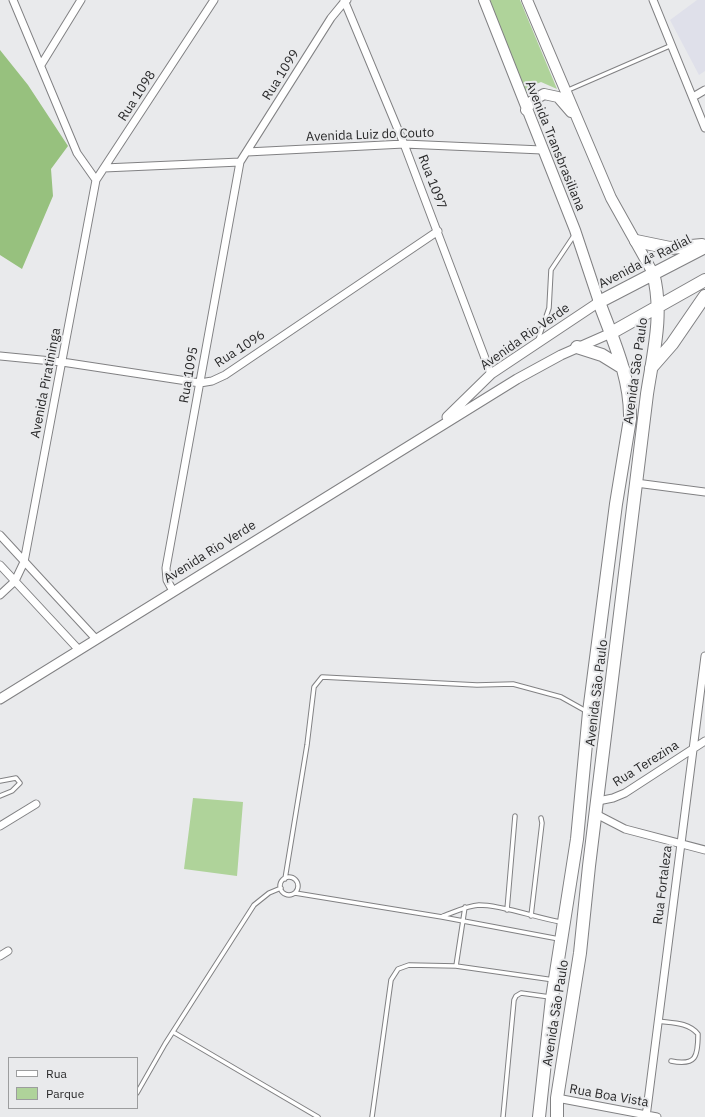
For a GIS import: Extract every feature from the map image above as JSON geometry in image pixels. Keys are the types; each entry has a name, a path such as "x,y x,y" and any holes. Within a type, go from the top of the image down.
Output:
{"main road":[{"name":"Avenida Transbrasiliana","path":"484,0 526,110 576,233 599,302"},
{"path":"527,0 611,198 653,274"},
{"path":"526,110 538,96 551,94 558,98 577,118"},
{"path":"636,241 670,248 705,246"},
{"name":"Avenida 4ª Radial","path":"599,302 705,246"},
{"name":"Avenida São Paulo","path":"557,1116 557,1098 580,953 589,866 659,306 653,274"},
{"path":"611,333 705,280"},
{"path":"651,368 701,308 705,296"},
{"name":"Avenida São Paulo","path":"539,1117 552,998 576,839 589,712 616,504 630,419 630,405 623,368 599,302"},
{"path":"578,347 602,355 623,368"},
{"path":"583,773 588,804 596,814"},
{"path":"576,839 582,840 586,846 586,855 589,866"}],"street":[{"path":"13,0 77,153 96,180"},
{"path":"41,65 81,0"},
{"name":"Rua 1098","path":"91,209 96,180 214,0"},
{"name":"Rua 1097","path":"345,0 438,231 491,374"},
{"name":"Rua 1099","path":"240,162 331,18 345,0"},
{"path":"653,0 694,97 705,128"},
{"path":"694,97 705,90"},
{"name":"Avenida Luiz do Couto","path":"247,152 404,144 542,150"},
{"path":"104,168 240,162"},
{"name":"Rua 1095","path":"173,591 167,580 166,568 240,162"},
{"name":"Avenida Piratininga","path":"15,581 24,562 91,209"},
{"name":"Rua 1096","path":"0,356 62,362 200,383 212,381 225,375 438,231"},
{"name":"Avenida Rio Verde","path":"435,429 491,374 599,302"},
{"name":"Avenida Rio Verde","path":"0,699 435,429 517,380 578,347 611,333"},
{"path":"636,483 705,492"},
{"path":"0,535 96,639"},
{"path":"0,565 79,650"},
{"path":"0,594 15,581"},
{"name":"Rua Fortaleza","path":"646,1116 705,656"},
{"name":"Rua Terezina","path":"598,801 613,798 625,793 705,741"},
{"path":"0,826 36,804"},
{"path":"596,814 625,829 705,850"},
{"path":"0,956 8,951"},
{"name":"Rua Boa Vista","path":"557,1098 657,1117"}],"lane":[{"path":"565,91 672,45"},
{"path":"538,342 549,308 551,270 576,233"},
{"path":"285,879 307,745 314,687 322,677 477,685 513,684 561,697 589,712"},
{"path":"0,781 16,778 20,781 18,786 12,791 0,796"},
{"path":"507,910 515,816"},
{"path":"531,916 542,823 541,818"},
{"path":"294,893 298,887 296,881 291,878 285,879 281,882 281,888 285,894 290,895 294,893 442,917 462,922 561,939"},
{"path":"138,1091 173,1032 254,905 269,893 281,888"},
{"path":"442,917 465,907 479,905 564,923"},
{"path":"456,966 465,907"},
{"path":"372,1117 391,980 398,969 409,965 456,966 555,980"},
{"path":"503,1117 514,1000 516,996 521,993 552,998"},
{"path":"658,1021 682,1024 694,1029 698,1034 697,1048 692,1061 684,1064 671,1061"},
{"path":"173,1032 318,1117"}],"shaded area":[{"path":"697,0 705,0 705,71 699,75 670,20"}],"green space":[{"path":"490,0 520,0 557,89 541,82 529,87 525,96"},
{"path":"0,50 28,85 68,146 51,169 53,196 22,269 0,255"},
{"path":"193,798 243,802 237,876 184,869"}]}
